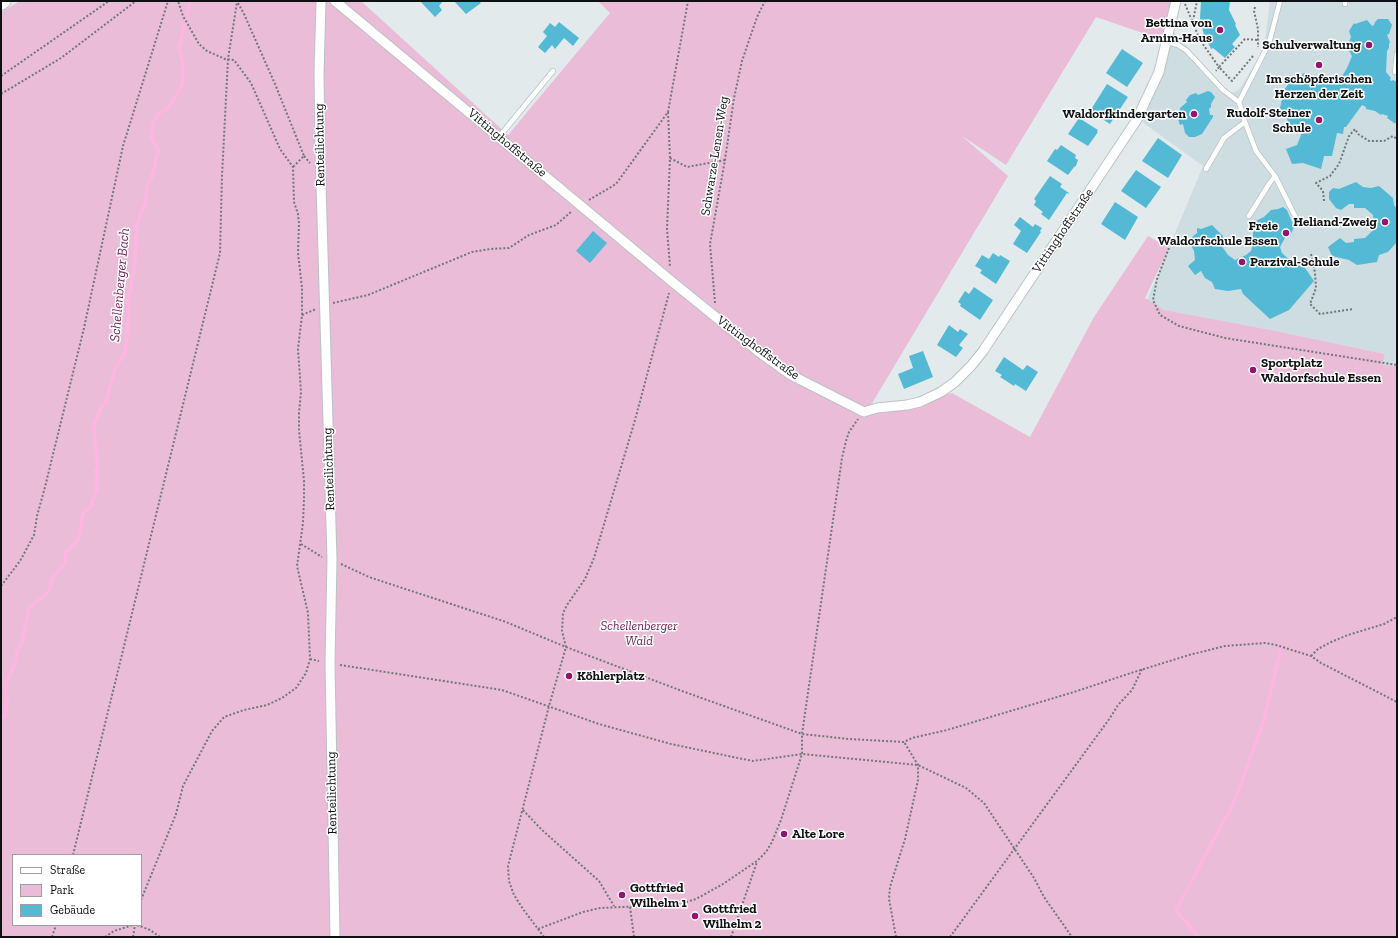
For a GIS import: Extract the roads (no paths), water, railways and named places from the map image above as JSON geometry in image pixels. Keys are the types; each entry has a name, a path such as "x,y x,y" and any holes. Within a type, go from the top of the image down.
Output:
{"street":[{"name":"Renteilichtung","path":"321,1 319,82 332,559 330,664 335,937"},
{"name":"Vittinghoffstraße","path":"335,1 670,280 759,352 791,375 864,412 877,408 920,402 941,392 955,382 983,351 1136,121 1159,72 1176,1"}],"lane":[{"path":"1239,102 1269,43 1280,1"},
{"path":"1167,42 1178,45 1187,51 1231,97 1239,102 1256,151 1275,176 1295,216"},
{"path":"1394,72 1397,54"},
{"path":"499,137 553,71"},
{"path":"1206,169 1224,138 1245,122"},
{"path":"1249,216 1275,176"}],"waterway":[{"name":"Schellenberger Bach","path":"1,718 5,716 6,705 8,703 5,693 7,681 14,665 17,652 22,643 29,608 49,591 52,579 65,563 66,552 78,540 82,516 84,511 90,508 97,489 96,469 98,467 94,424 103,404 106,401 115,369 125,353 128,329 128,296 132,288 131,285 135,261 136,226 145,204 148,183 152,178 156,157 159,151 151,138 153,123 160,112 167,109 182,85 183,63 179,48 190,1"},
{"path":"1198,937 1176,910 1235,800 1263,723 1281,649"}],"place":[{"name":"Bettina von Arnim-Haus","path":"1220,30"},
{"name":"Schulverwaltung","path":"1369,45"},
{"name":"Im schöpferischen Herzen der Zeit","path":"1319,65"},
{"name":"Waldorfkindergarten","path":"1194,114"},
{"name":"Rudolf-Steiner Schule","path":"1319,120"},
{"name":"Heliand-Zweig","path":"1385,222"},
{"name":"Freie Waldorfschule Essen","path":"1286,233"},
{"name":"Parzival-Schule","path":"1242,262"},
{"name":"Sportplatz Waldorfschule Essen","path":"1253,370"},
{"name":"Köhlerplatz","path":"569,676"},
{"name":"Alte Lore","path":"784,834"},
{"name":"Gottfried Wilhelm 1","path":"622,895"},
{"name":"Gottfried Wilhelm 2","path":"695,916"}],"park label":[{"name":"Schellenberger Wald","path":"639,634"}]}
